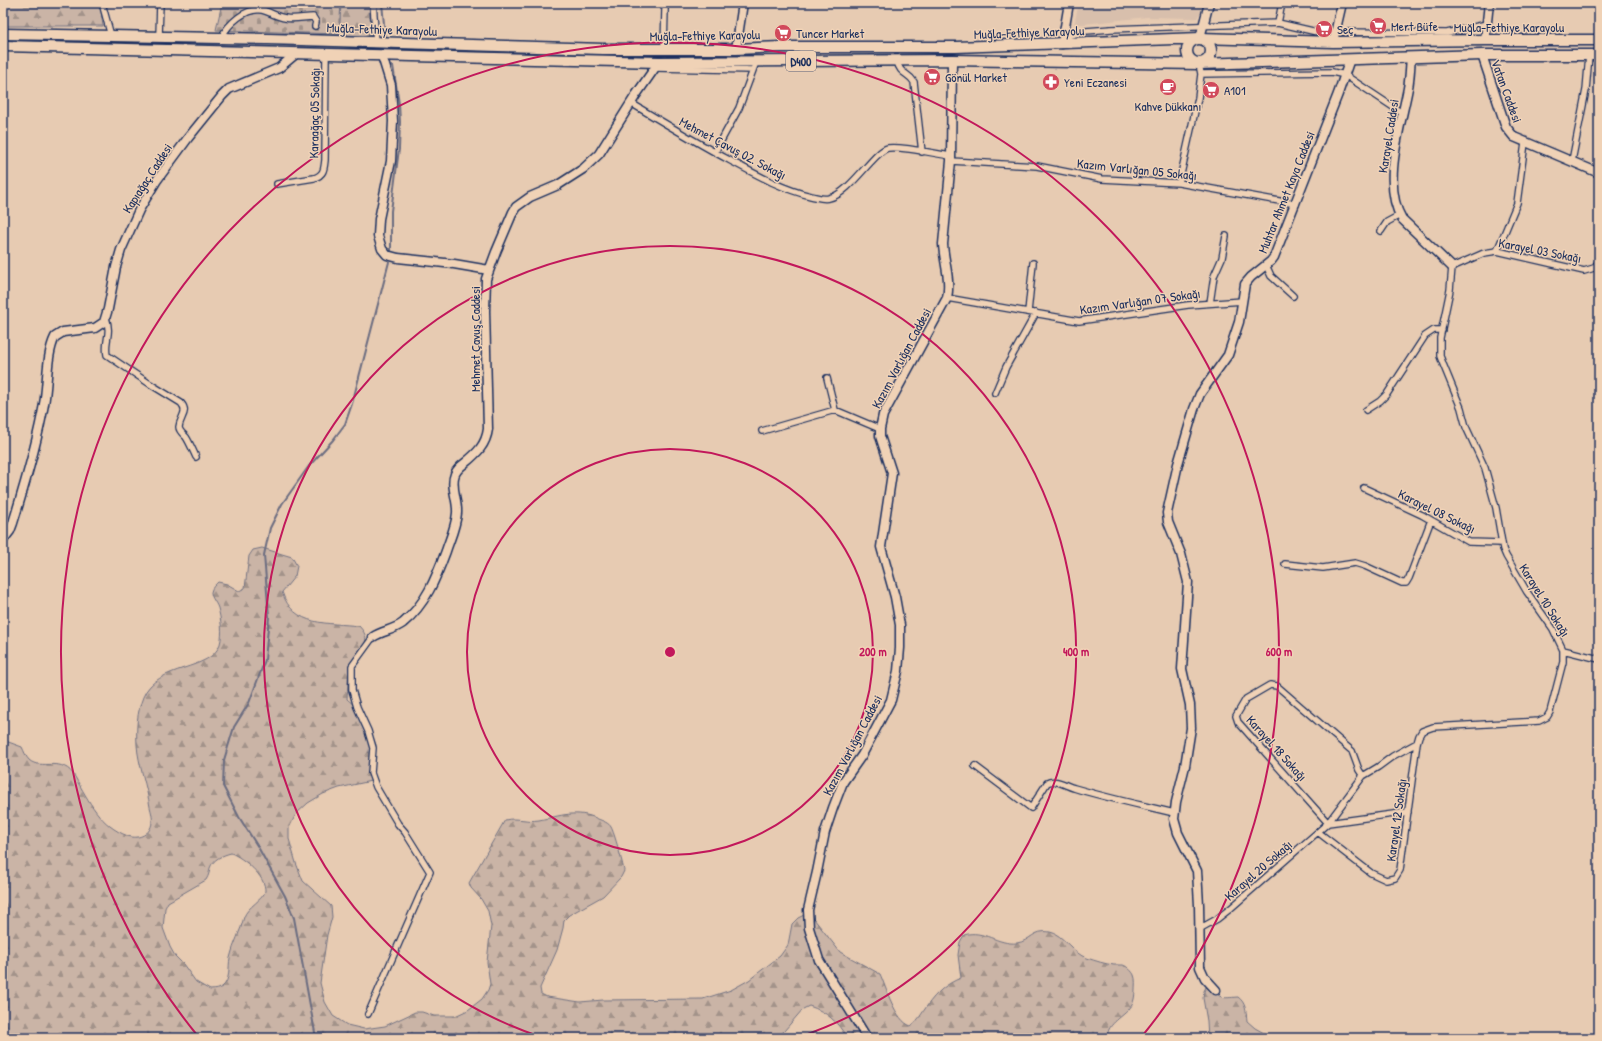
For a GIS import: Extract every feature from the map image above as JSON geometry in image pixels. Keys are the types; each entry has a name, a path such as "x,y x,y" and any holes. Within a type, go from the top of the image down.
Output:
{"highway":[{"name":"Muğla-Fethiye Karayolu","path":"3,34 159,36 603,49 956,47 1063,41 1200,38 1334,37 1486,40 1599,40"},
{"path":"1200,38 1208,43 1211,50 1210,58 1199,64 1195,63 1189,58 1187,50 1190,43 1200,38"},
{"name":"Muğla-Fethiye Karayolu","path":"3,46 297,53 657,65 755,66 952,60 1199,64 1411,57 1594,55"}],"street":[{"path":"102,3 111,36"},
{"path":"159,36 160,3"},
{"path":"373,3 376,42"},
{"path":"736,49 743,3"},
{"path":"1063,41 1069,3"},
{"path":"1200,38 1208,3"},
{"path":"1278,23 1282,3"},
{"path":"1334,37 1342,3"},
{"path":"1486,40 1489,3"},
{"path":"664,49 665,9"},
{"path":"221,38 227,27 244,13 251,10 260,10 284,18 313,17 316,22 315,26"},
{"path":"1063,41 1086,31 1111,29 1278,23 1334,37 1447,33 1487,24"},
{"name":"Kapıağaç Caddesi","path":"106,318 116,267 125,239 139,210 157,180 188,138 229,89 278,68 297,53"},
{"name":"Karaağaç 05 Sokağı","path":"277,184 319,177 323,173 325,160 326,54"},
{"path":"1572,161 1594,55"},
{"path":"382,56 391,85 393,100 391,161 380,210 378,228 379,243 391,256 489,270"},
{"name":"Vatan Caddesi","path":"1482,56 1506,127 1514,137 1525,143 1599,173"},
{"name":"Karayel Caddesi","path":"1411,57 1393,179 1394,194 1400,215 1408,226 1452,267"},
{"name":"Muhtar Ahmet Kaya Caddesi","path":"1216,990 1205,978 1200,967 1197,871 1175,825 1174,813 1185,766 1191,728 1190,705 1182,669 1188,603 1188,582 1183,560 1168,522 1167,513 1178,464 1194,409 1200,394 1228,355 1239,322 1245,284 1274,257 1296,204 1345,76 1350,59"},
{"name":"Kazım Varlığan Caddesi","path":"867,1038 819,960 812,938 808,914 825,832 832,808 843,782 862,755 891,700 898,671 900,625 895,597 881,547 892,472 882,443 880,429 883,416 947,298 949,277 943,253 943,237 951,158 952,60"},
{"path":"897,61 901,71 914,82 922,152"},
{"path":"1179,183 1198,98 1200,74 1199,64"},
{"name":"Mehmet Çavuş Caddesi","path":"373,637 404,622 430,590 456,519 457,512 454,474 458,468 480,449 485,442 488,429 485,289 489,270 506,226 516,207 530,197 569,178 596,158 606,145 631,103 657,65"},
{"path":"715,152 739,108 755,66"},
{"path":"1200,74 1324,71 1345,76 1402,113"},
{"name":"Mehmet Çavuş 02. Sokağı","path":"631,103 715,152 783,187 822,198 835,196 852,182 883,149"},
{"path":"1497,251 1517,203 1525,143"},
{"name":"Kazım Varlığan 05 Sokağı","path":"883,149 893,148 951,158 1037,166 1102,179 1179,183 1296,204"},
{"path":"1381,230 1387,222 1400,215"},
{"path":"1210,303 1214,276 1222,258 1226,236"},
{"name":"Karayel 03 Sokağı","path":"1452,267 1484,254 1497,251 1584,270 1594,268 1599,261"},
{"path":"1028,312 1033,263"},
{"path":"1266,265 1271,276 1293,296"},
{"name":"Karayel 10 Sokağı","path":"1328,823 1363,776 1393,756 1417,743 1422,731 1433,727 1544,720 1550,712 1558,685 1563,662 1563,650 1553,629 1513,570 1506,556 1502,543 1499,518 1485,468 1466,427 1457,396 1443,364 1439,347 1450,290 1452,267"},
{"name":"Kazım Varlığan 07 Sokağı","path":"947,298 1079,321 1210,303 1243,301"},
{"path":"995,393 1006,367 1036,313"},
{"path":"106,318 109,332 107,355 184,406 184,413 179,426 196,457"},
{"path":"3,540 10,531 13,523 39,429 53,341 55,337 63,332 95,328 101,325 106,318"},
{"path":"1366,410 1380,401 1387,394 1426,336 1434,330 1442,330"},
{"path":"827,378 835,410"},
{"path":"762,431 835,410 880,429"},
{"name":"Karayel 08 Sokağı","path":"1364,488 1431,520 1469,542 1502,543"},
{"path":"1285,564 1323,568 1355,563 1402,583 1406,583 1431,520"},
{"path":"368,1014 430,872 405,832 398,824 376,787 372,773 374,748 357,707 352,690 352,666 373,637"},
{"path":"1563,650 1599,659"},
{"name":"Karayel 18 Sokağı","path":"1328,823 1238,722 1236,716 1244,701 1270,685 1277,686 1354,753 1359,770 1363,776"},
{"name":"Karayel 12 Sokağı","path":"1318,832 1371,873 1386,880 1391,880 1398,875 1400,870 1417,743"},
{"path":"975,766 1031,808 1047,783 1050,781 1059,782 1087,792 1174,813"},
{"path":"1328,823 1408,812"},
{"name":"Karayel 20 Sokağı","path":"1200,929 1217,919 1231,908 1328,823"}],"shaded area":[{"path":"1079,3 1203,3 1201,12 1197,18 1147,17 1074,25"}],"green space":[{"path":"3,3 98,3 101,11 103,26 3,26"},
{"path":"222,3 307,3 310,5 317,3 341,3 339,34 216,30"},
{"path":"341,3 369,3 372,38 360,38 339,34"},
{"path":"262,548 292,557 297,566 295,576 282,592 287,604 295,612 303,618 313,621 359,626 366,637 363,646 351,664 348,677 347,699 362,712 376,745 371,781 339,788 323,794 308,803 296,814 289,828 289,839 303,881 331,906 332,917 327,935 320,983 325,1002 333,1016 347,1025 364,1029 385,1026 415,1012 422,1012 434,1016 455,1016 468,1010 482,999 490,984 487,962 491,926 488,911 469,883 505,820 539,820 568,814 583,814 590,816 604,821 610,826 616,841 624,871 621,877 603,896 569,915 564,920 557,950 540,988 541,994 547,997 580,1002 603,1000 703,999 731,990 749,980 780,956 788,945 792,924 804,915 814,919 840,952 880,974 888,995 900,1018 911,1026 938,993 946,986 961,978 958,955 960,942 964,935 971,934 984,935 1003,942 1017,943 1022,942 1040,932 1050,932 1055,934 1082,956 1107,964 1123,965 1130,969 1135,977 1135,996 1132,1005 1113,1024 1108,1032 1107,1038 847,1038 831,1018 821,1011 809,1006 803,1009 778,1038 3,1038 3,740 22,747 28,759 34,763 58,765 70,770 96,812 118,832 132,837 147,833 151,826 152,816 139,759 137,739 138,715 143,697 150,686 160,678 206,659 215,653 220,644 221,626 218,608 212,596 211,590 218,582 227,584 239,591 245,588 249,556 253,550","holes":["231,853 253,868 258,874 262,879 265,891 262,897 248,910 244,917 231,953 227,981 221,988 210,990 196,982 175,956 170,947 163,928 165,908 168,902 206,880 211,865 216,860"]},
{"path":"1206,987 1209,987 1222,997 1238,997 1241,999 1246,1011 1247,1021 1255,1028 1273,1038 1208,1038 1203,998"}],"waterway":[{"path":"382,3 385,35"},
{"path":"391,253 391,211 399,149 400,122 399,104 393,66"},
{"path":"316,1038 294,918 285,896 258,847 239,817 223,786 224,760 234,727 249,703 265,660 269,617 264,555 270,528 282,504 309,466 333,440 345,424 352,404 390,258"}],"place":[{"name":"Mert Büfe","path":"1378,26"},
{"name":"Seç","path":"1324,29"},
{"name":"Tuncer Market","path":"783,33"},
{"name":"Gönül Market","path":"932,77"},
{"name":"Yeni Eczanesi","path":"1051,82"},
{"name":"Kahve Dükkanı","path":"1168,87"},
{"name":"A101","path":"1211,90"}]}
